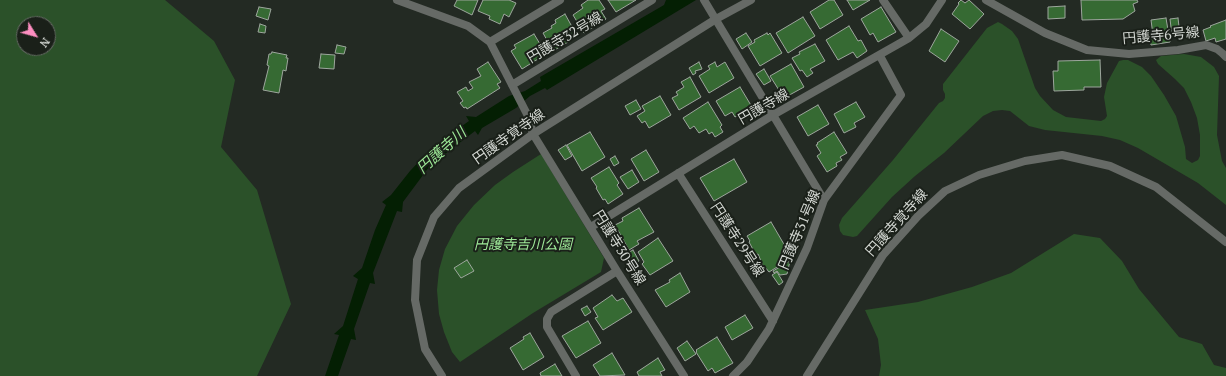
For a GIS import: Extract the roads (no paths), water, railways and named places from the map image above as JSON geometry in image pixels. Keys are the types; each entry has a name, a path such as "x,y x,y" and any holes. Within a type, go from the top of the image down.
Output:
{"street":[{"path":"397,0 468,26 490,42 560,0"},
{"name":"円護寺32号線","path":"514,88 652,0"},
{"name":"円護寺覚寺線","path":"442,376 425,349 415,300 417,260 434,217 459,188 534,134 716,19 751,0"},
{"path":"883,0 909,38"},
{"name":"円護寺線","path":"591,227 678,173 909,38 926,24 942,0"},
{"name":"円護寺6号線","path":"986,0 1045,33 1087,50 1129,54 1178,50 1206,45 1217,49 1226,57"},
{"path":"706,4 824,200"},
{"name":"円護寺30号線","path":"490,42 529,118 534,134 617,271 684,376"},
{"name":"円護寺31号線","path":"733,376 757,349 773,321 808,248 824,200 901,95 880,56"},
{"name":"円護寺覚寺線","path":"807,376 883,255 918,216 945,191 979,176 1017,163 1062,155 1110,166 1156,187 1226,242"},
{"name":"円護寺29号線","path":"678,173 773,321"},
{"path":"576,376 547,327 547,319 551,312 617,271"}],"water":[{"name":"円護寺川","path":"666,0 696,0 547,90 545,88 530,96 516,108 482,128 478,135 475,131 445,154 443,153 429,167 403,202 402,212 397,211 373,273 375,284 370,283 354,329 356,340 351,339 338,376 325,376 339,335 334,334 343,326 358,279 353,276 362,268 375,230 386,205 382,202 391,195 410,171 426,154 469,121 466,116 476,117 509,96 525,91 541,81 540,77 664,5"}],"park label":[{"name":"円護寺吉川公園","path":"523,245"}]}
